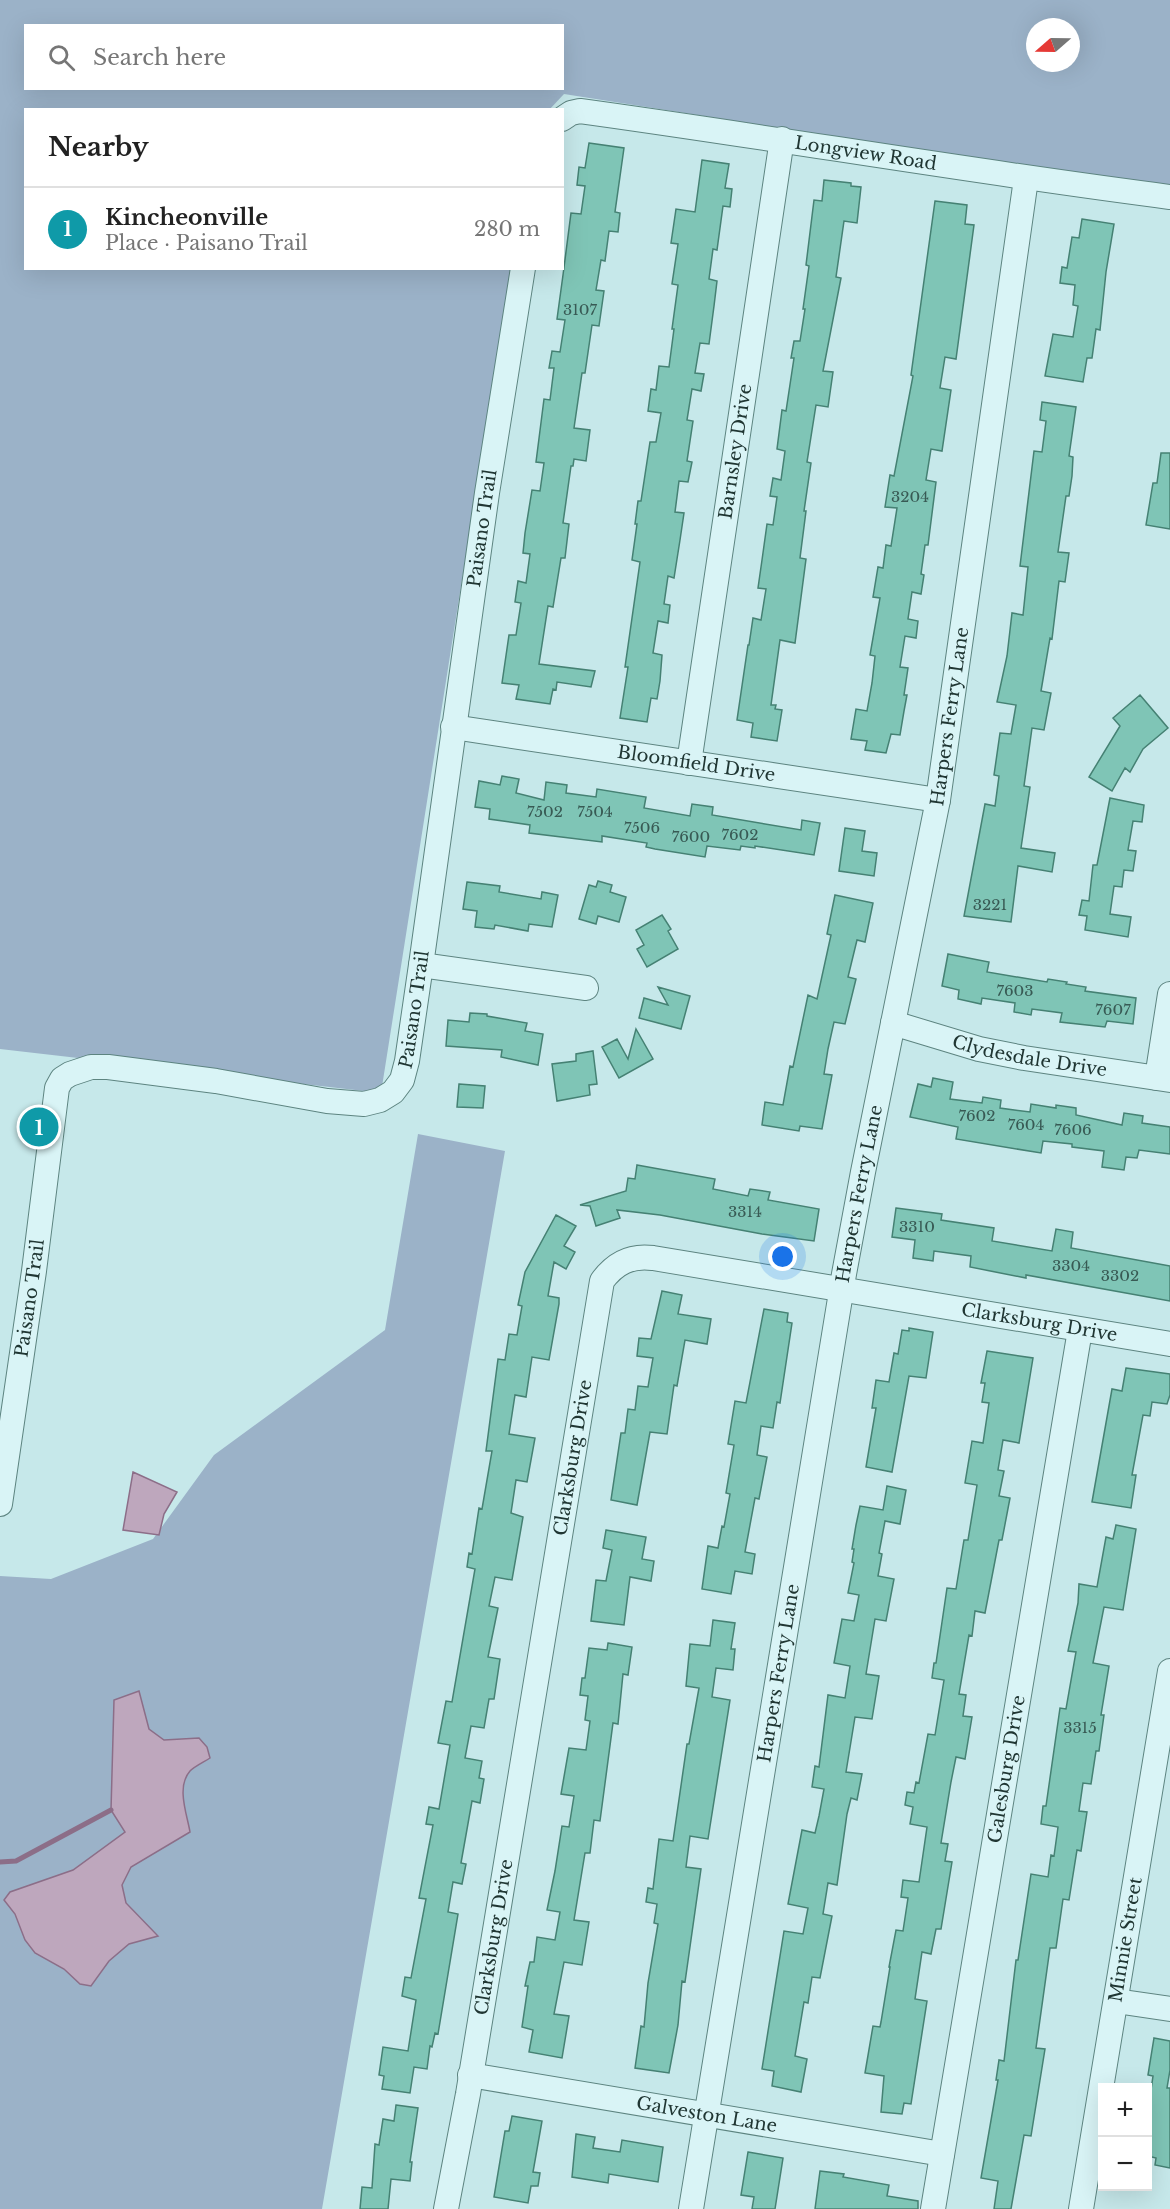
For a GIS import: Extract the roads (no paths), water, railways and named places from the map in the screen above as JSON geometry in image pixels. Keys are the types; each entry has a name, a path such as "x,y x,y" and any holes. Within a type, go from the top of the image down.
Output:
{"street":[{"name":"Longview Road","path":"564,117 571,112 580,111 782,139 1026,179 1170,197"},
{"name":"Barnsley Drive","path":"689,763 782,139"},
{"name":"Harpers Ferry Lane","path":"691,2209 842,1290 863,1172 939,800 1026,179"},
{"name":"Paisano Trail","path":"0,1504 57,1088 62,1079 80,1070 108,1067 327,1101 363,1104 380,1100 393,1092 402,1080 407,1061 421,965 485,505 523,270"},
{"name":"Bloomfield Drive","path":"453,727 939,800"},
{"path":"421,965 586,988"},
{"path":"1164,1079 1170,994"},
{"name":"Clydesdale Drive","path":"893,1023 979,1049 1164,1079"},
{"name":"Clarksburg Drive","path":"446,2209 602,1281 610,1270 629,1259 641,1256 1170,1344"},
{"name":"Galesburg Drive","path":"933,2209 1080,1330"},
{"name":"Minnie Street","path":"1081,2209 1170,1671"},
{"path":"1116,2001 1170,2009"},
{"name":"Galveston Lane","path":"470,2075 942,2154"}],"waterway":[{"path":"0,1862 16,1861 111,1810"}],"place":[{"name":"Kincheonville","path":"39,1127"}]}
